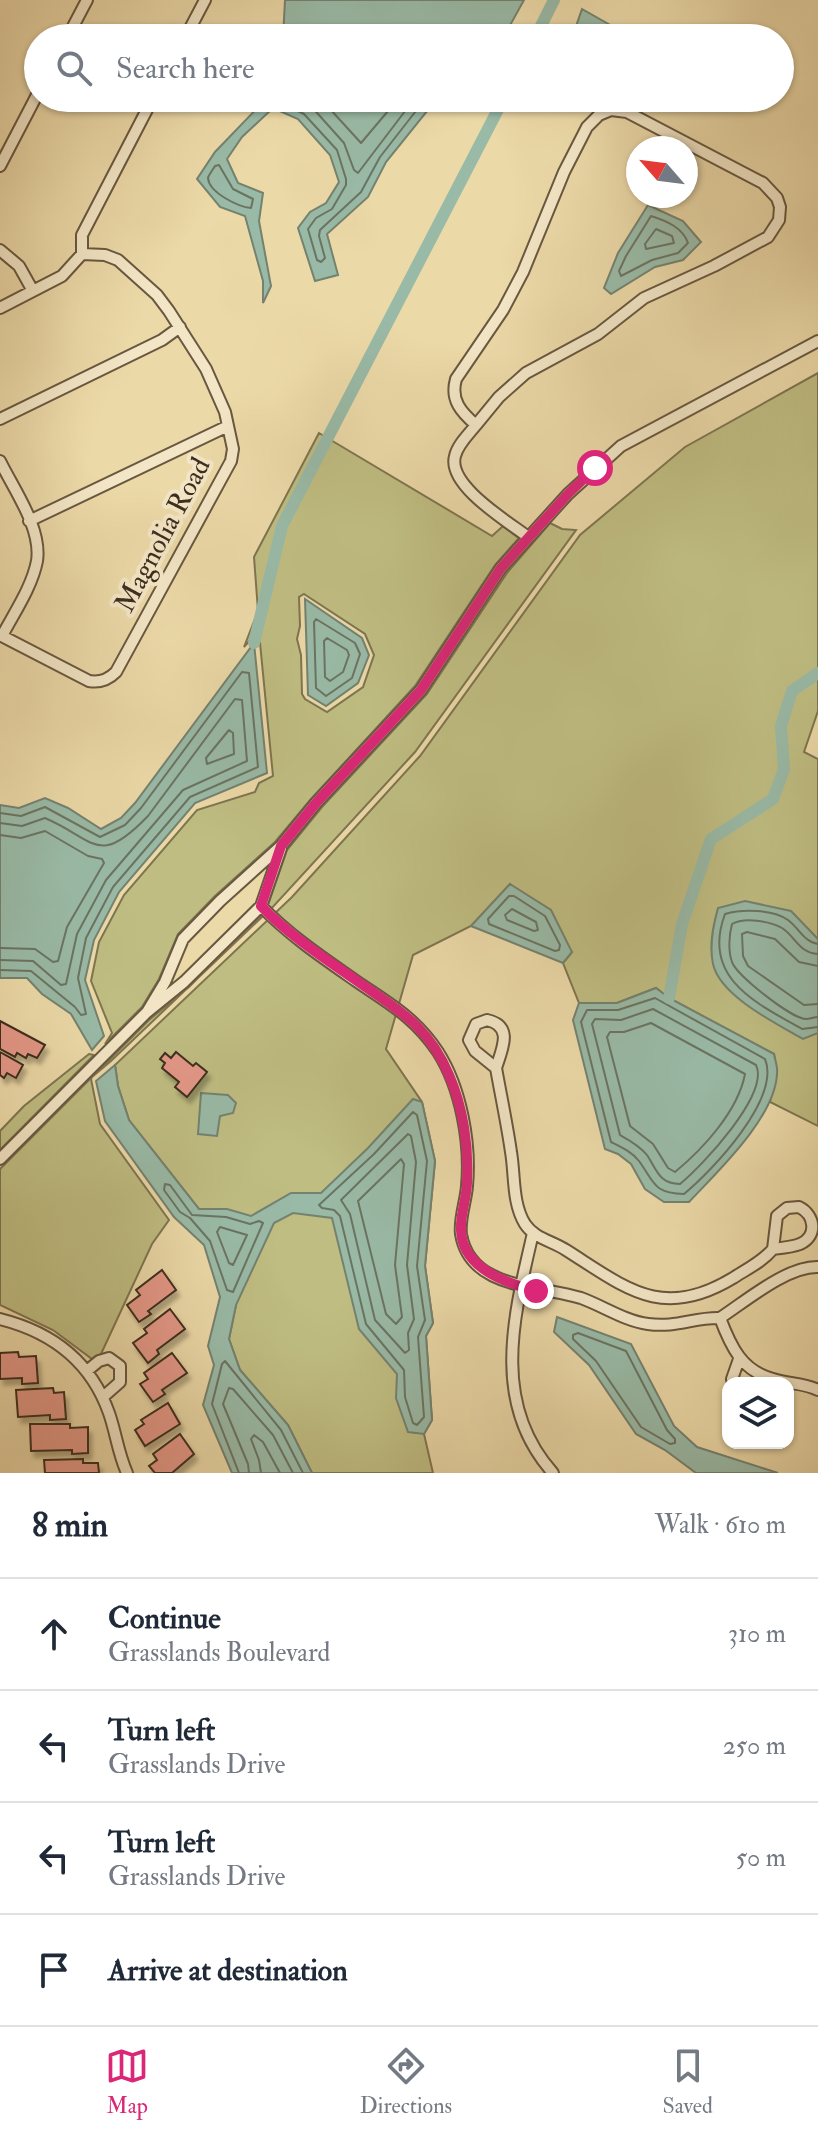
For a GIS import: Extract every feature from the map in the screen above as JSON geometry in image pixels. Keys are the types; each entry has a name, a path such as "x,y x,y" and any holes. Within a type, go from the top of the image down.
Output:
{"street":[{"path":"74,24 87,0"},
{"path":"192,24 205,0"},
{"path":"0,166 28,112"},
{"path":"0,308 62,276 82,254 82,235 146,112"},
{"path":"476,425 458,406 454,386 456,379 503,310 587,127 606,112"},
{"path":"528,537 465,487 456,476 454,457 459,446 499,397 526,373 598,334 644,298 768,237 779,220 780,207 769,187 627,112"},
{"path":"0,250 19,266 33,291"},
{"name":"Magnolia Road","path":"1,636 89,681 101,681 116,672 231,461 233,449 225,412 206,369 157,295 118,260 105,255 82,254"},
{"path":"0,419 162,340 180,327"},
{"path":"147,1012 165,982 183,939 281,846 316,803 421,690 501,568 568,494 621,446 818,341"},
{"path":"29,521 228,426"},
{"path":"0,461 29,521 37,547 36,566 27,589 1,636"},
{"path":"0,1159 147,1012 184,982 261,906 281,846"},
{"path":"261,906 294,936 396,1006 422,1030 439,1054 456,1093 466,1137 467,1184 461,1231 466,1251 484,1271 520,1287 579,1298 646,1324 670,1326 720,1318 781,1276 807,1267 818,1267"},
{"path":"496,1068 471,1046 469,1040 472,1029 481,1021 493,1021 502,1027 504,1033 504,1044 496,1068 517,1202 524,1222 533,1233 563,1248 618,1285 656,1297 688,1296 709,1291 764,1259 773,1249 777,1216 781,1211 793,1206 805,1209 812,1219 809,1238 798,1245 773,1249"},
{"path":"533,1233 511,1337 511,1372 529,1439 553,1473"},
{"path":"720,1318 739,1359 765,1377"},
{"path":"0,1319 53,1343 88,1370 103,1397 118,1453 127,1473"},
{"path":"88,1370 109,1358 120,1366 120,1382 103,1397"},
{"path":"733,1377 739,1359"},
{"path":"794,1385 818,1390"}],"shaded area":[{"path":"818,373 818,711 804,752 818,759 818,1126 770,1102 777,1073 774,1054 656,988 617,1003 579,1003 563,963 572,952 510,884 471,926 413,955 386,1049 422,1102 435,1161 425,1266 433,1323 426,1336 432,1420 424,1434 433,1473 312,1473 288,1425 240,1370 229,1339 236,1305 199,1209 129,1120 115,1065 292,897 420,756 580,535 685,447"},
{"path":"319,433 492,536 503,526 519,538 495,565 415,686 275,842 178,934 159,979 142,1007 105,1044 112,1033 91,981 99,942 124,895 197,810 255,792 259,783 273,776 260,643 257,638 252,638 244,647 258,611 254,557","holes":["304,594 365,634 374,655 363,687 327,712 305,699 297,639 299,597"]},
{"path":"550,523 562,529 576,530 415,752 271,909 268,905 287,850 322,807 427,694 507,573"},
{"path":"261,915 262,917 197,979"},
{"path":"186,989 111,1061 92,1077 149,1020"},
{"path":"89,1054 94,1055 0,1150 0,1131 24,1106"},
{"path":"92,1077 100,1124 169,1220 152,1244 101,1354 92,1359 53,1330 0,1305 0,1169"}],"water":[{"path":"285,0 524,0 511,24 284,24"},
{"path":"582,9 608,24 577,24"},
{"path":"254,112 269,112 242,137 227,159 238,183 263,193 259,221 271,286 263,303 263,281 245,216 220,207 197,179 215,152"},
{"path":"282,112 426,112 386,162 368,197 327,234 338,275 315,281 298,228 310,212 326,203 339,182 330,155 298,119"},
{"path":"646,208 655,208 683,221 701,242 683,260 655,267 611,294 604,288 618,253"},
{"path":"305,599 362,638 369,655 358,683 326,706 308,695"},
{"path":"254,643 267,773 195,803 119,892 94,940 85,980 104,1036 92,1050 71,1014 42,994 27,978 0,978 0,805 19,808 45,798 101,829 121,818"},
{"path":"510,884 551,910 572,952 563,963 471,926"},
{"path":"745,901 791,911 818,939 818,1033 803,1039 751,1008 718,976 711,950 718,908"},
{"path":"656,988 774,1054 777,1066 774,1090 756,1125 729,1160 689,1202 664,1202 645,1189 631,1164 605,1149 573,1020 579,1003 617,1003"},
{"path":"115,1065 129,1120 199,1209 227,1209 251,1216 291,1193 321,1193 413,1099 422,1102 435,1161 425,1266 433,1323 426,1336 432,1420 424,1434 408,1432 396,1398 397,1374 359,1329 332,1218 293,1213 274,1223 236,1305 229,1339 240,1370 288,1425 312,1473 232,1473 203,1405 214,1365 208,1346 220,1297 204,1245 174,1217 105,1121 96,1081"},
{"path":"201,1093 228,1095 236,1103 233,1113 220,1116 217,1136 198,1134"},
{"path":"557,1317 631,1344 674,1426 697,1447 778,1473 696,1473 636,1434 589,1365 554,1332"}],"building":[{"path":"0,1021 45,1045 37,1058 28,1054 26,1058 17,1053 15,1057 0,1049"},
{"path":"0,1052 23,1065 16,1078 7,1073 4,1078 0,1075"},
{"path":"176,1052 193,1066 196,1063 207,1072 187,1097 175,1087 179,1082 162,1068 165,1063 160,1059 165,1053 171,1058"},
{"path":"162,1270 176,1290 148,1311 151,1314 139,1322 127,1305 140,1295 136,1290"},
{"path":"170,1309 185,1329 157,1350 159,1354 148,1363 133,1343 147,1333 144,1329"},
{"path":"18,1352 19,1357 36,1356 38,1383 22,1384 22,1378 0,1379 0,1353"},
{"path":"172,1353 187,1373 162,1390 165,1394 153,1402 140,1384 148,1379 144,1373"},
{"path":"53,1388 54,1393 64,1392 66,1419 50,1420 50,1415 18,1417 16,1390"},
{"path":"168,1403 180,1424 145,1446 135,1430 144,1424 141,1420"},
{"path":"30,1424 88,1427 88,1453 72,1454 72,1450 31,1451"},
{"path":"180,1434 194,1454 172,1473 155,1473 149,1466 157,1460 153,1454"},
{"path":"83,1459 83,1463 98,1463 99,1473 45,1473 44,1460"}],"waterway":[{"path":"542,24 554,0"},
{"path":"254,643 282,526 497,112"},
{"path":"669,998 682,924 711,839 773,799 784,769 781,726 792,691 818,673"}],"route":[{"path":"536,1291 484,1271 466,1251 461,1231 467,1184 466,1137 449,1074 422,1030 396,1006 294,936 261,906 281,846 316,803 421,690 501,568 595,468"}]}
